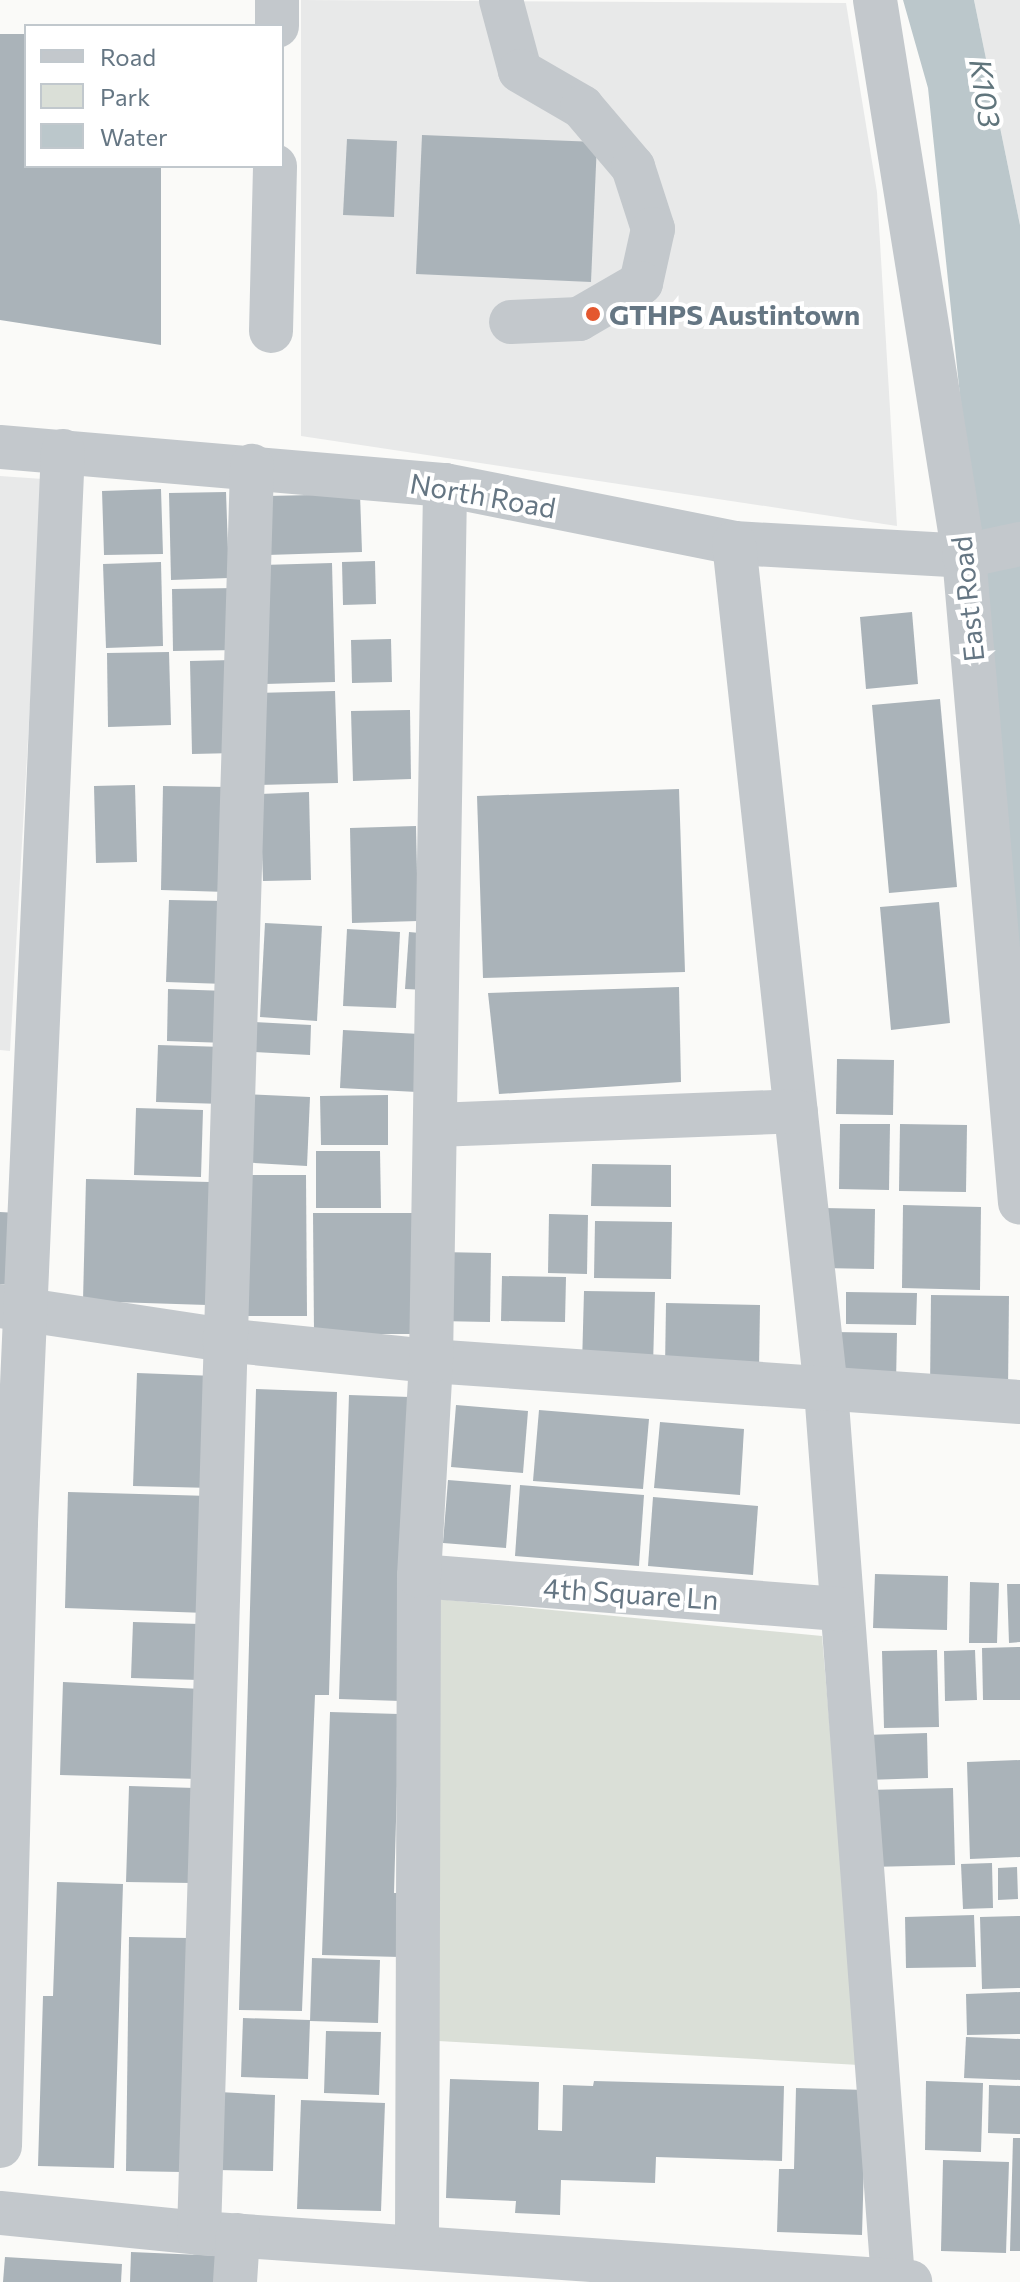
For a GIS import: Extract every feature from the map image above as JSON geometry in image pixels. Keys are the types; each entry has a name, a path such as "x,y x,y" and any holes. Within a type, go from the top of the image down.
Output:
{"street":[{"path":"277,0 277,24"},
{"path":"501,0 520,71 582,107 633,167 653,229 641,283 579,319 511,322"},
{"name":"East Road","path":"875,0 964,556 1020,1203"},
{"path":"271,331 275,168"},
{"name":"North Road","path":"0,447 252,466 445,485 734,543 964,556 1020,544"},
{"path":"0,2146 17,1092 63,451"},
{"path":"235,2282 218,2234 224,1340 252,466"},
{"path":"417,2245 419,1576 431,1361 445,485"},
{"path":"0,2213 218,2234 417,2245 901,2281 842,1609 826,1390 734,543"},
{"path":"435,1125 796,1111"},
{"path":"13,1307 224,1340 431,1361 1020,1402"},
{"name":"4th Square Ln","path":"419,1576 842,1609"}],"shaded area":[{"name":"GTHPS Austintown","path":"301,0 846,3 877,192 897,526 301,436"},
{"path":"974,0 1020,0 1020,225"},
{"path":"0,476 43,479 10,1051 0,1050"}],"green space":[{"path":"437,1599 822,1636 859,2065 438,2041"}],"water":[{"name":"K103","path":"903,0 974,0 1020,225 1020,973 928,88"}],"building":[{"path":"0,34 24,34 24,168 161,168 161,345 0,320"},
{"path":"422,135 597,142 591,282 416,274"},
{"path":"347,139 397,141 394,217 343,215"},
{"path":"161,489 163,554 104,555 102,491"},
{"path":"226,492 229,578 171,580 169,493"},
{"path":"360,494 362,552 267,555 266,496"},
{"path":"375,561 376,604 343,605 342,562"},
{"path":"161,562 163,646 106,648 103,564"},
{"path":"332,563 335,682 265,684 262,565"},
{"path":"237,588 238,650 173,651 172,589"},
{"path":"912,612 918,684 866,689 860,617"},
{"path":"391,639 392,682 352,683 351,640"},
{"path":"169,652 171,725 108,727 107,653"},
{"path":"233,660 236,753 192,754 190,661"},
{"path":"335,691 338,783 258,785 255,693"},
{"path":"940,699 957,887 889,893 872,705"},
{"path":"410,710 411,779 353,781 351,711"},
{"path":"135,785 137,862 96,863 94,786"},
{"path":"163,786 230,787 227,892 161,890"},
{"path":"679,789 685,972 483,978 477,796"},
{"path":"309,792 311,880 263,881 260,794"},
{"path":"416,826 418,921 352,923 350,828"},
{"path":"169,900 227,901 225,984 166,982"},
{"path":"939,902 950,1023 891,1030 880,907"},
{"path":"265,923 322,926 317,1021 260,1017"},
{"path":"347,929 400,932 396,1008 343,1006"},
{"path":"409,932 431,934 427,990 405,989"},
{"path":"679,987 681,1082 499,1094 488,993"},
{"path":"168,989 228,991 227,1043 167,1041"},
{"path":"254,1022 311,1025 310,1055 252,1052"},
{"path":"343,1030 420,1034 417,1092 340,1088"},
{"path":"158,1045 224,1047 223,1104 156,1102"},
{"path":"837,1059 894,1060 893,1115 836,1114"},
{"path":"243,1094 310,1097 307,1166 239,1162"},
{"path":"388,1095 388,1145 321,1145 320,1096"},
{"path":"136,1108 203,1110 201,1177 134,1175"},
{"path":"840,1124 890,1124 889,1190 839,1189"},
{"path":"900,1124 967,1125 966,1192 899,1191"},
{"path":"316,1151 380,1151 381,1208 316,1208"},
{"path":"592,1164 671,1165 671,1207 591,1206"},
{"path":"243,1175 306,1175 307,1316 244,1316"},
{"path":"86,1179 210,1182 207,1305 83,1301"},
{"path":"903,1205 981,1207 980,1290 902,1288"},
{"path":"823,1208 875,1209 874,1269 822,1268"},
{"path":"0,1212 18,1213 13,1285 0,1284"},
{"path":"313,1213 426,1213 427,1334 314,1334"},
{"path":"549,1214 588,1215 587,1274 548,1273"},
{"path":"595,1221 672,1222 671,1279 594,1278"},
{"path":"440,1252 491,1253 490,1322 438,1321"},
{"path":"502,1276 566,1277 565,1322 501,1321"},
{"path":"584,1291 655,1292 653,1366 582,1365"},
{"path":"846,1292 917,1293 916,1325 846,1324"},
{"path":"931,1295 1009,1296 1008,1390 930,1389"},
{"path":"666,1303 760,1305 759,1369 665,1368"},
{"path":"834,1332 897,1333 896,1382 833,1381"},
{"path":"137,1373 215,1376 212,1488 133,1486"},
{"path":"256,1389 337,1392 329,1695 315,1695 302,2011 239,2010"},
{"path":"349,1395 410,1397 401,1701 339,1699"},
{"path":"456,1405 528,1411 523,1473 451,1467"},
{"path":"539,1410 649,1419 643,1489 533,1481"},
{"path":"660,1422 744,1429 740,1495 654,1488"},
{"path":"448,1480 511,1485 506,1548 443,1543"},
{"path":"520,1485 644,1495 639,1566 515,1556"},
{"path":"68,1492 210,1496 206,1613 65,1608"},
{"path":"653,1497 758,1506 753,1575 648,1566"},
{"path":"875,1574 948,1576 947,1630 873,1628"},
{"path":"970,1582 999,1583 997,1643 969,1643"},
{"path":"1007,1584 1020,1584 1020,1642 1009,1643"},
{"path":"133,1622 200,1624 199,1680 131,1678"},
{"path":"1020,1647 1020,1700 983,1700 982,1648"},
{"path":"937,1650 939,1727 884,1728 882,1651"},
{"path":"975,1650 977,1700 945,1701 944,1651"},
{"path":"63,1682 201,1689 199,1779 60,1775"},
{"path":"330,1712 399,1714 394,1893 402,1893 400,1957 322,1955"},
{"path":"927,1733 928,1778 866,1780 865,1735"},
{"path":"1020,1760 1020,1857 970,1859 967,1762"},
{"path":"129,1786 195,1788 192,1883 126,1882"},
{"path":"953,1788 955,1865 869,1867 867,1790"},
{"path":"992,1863 993,1908 963,1909 961,1864"},
{"path":"1017,1867 1018,1899 998,1900 998,1868"},
{"path":"57,1882 123,1884 114,2168 38,2166 43,1996 53,1996"},
{"path":"974,1915 976,1967 906,1968 905,1917"},
{"path":"1020,1916 1020,1988 982,1989 980,1917"},
{"path":"129,1937 188,1938 182,2172 126,2171"},
{"path":"312,1958 380,1960 378,2023 310,2021"},
{"path":"1020,1992 1020,2034 967,2035 966,1994"},
{"path":"243,2018 310,2020 308,2079 241,2077"},
{"path":"326,2031 381,2032 379,2095 324,2093"},
{"path":"966,2037 1020,2039 1020,2080 964,2078"},
{"path":"450,2079 539,2082 538,2130 562,2131 563,2085 593,2086 594,2081 784,2086 782,2161 656,2157 655,2183 561,2180 560,2215 515,2213 516,2201 446,2198"},
{"path":"926,2081 983,2083 981,2152 925,2150"},
{"path":"989,2085 1020,2086 1020,2134 988,2133"},
{"path":"796,2088 866,2090 862,2235 777,2232 779,2169 794,2169"},
{"path":"219,2092 275,2095 273,2171 217,2170"},
{"path":"301,2100 385,2103 381,2211 297,2209"},
{"path":"1013,2138 1020,2138 1020,2251 1010,2251"},
{"path":"943,2160 1009,2162 1006,2253 941,2251"},
{"path":"131,2252 224,2256 223,2282 130,2282"},
{"path":"5,2257 122,2264 121,2282 3,2282"}],"place":[{"name":"GTHPS Austintown","path":"593,314"}]}
